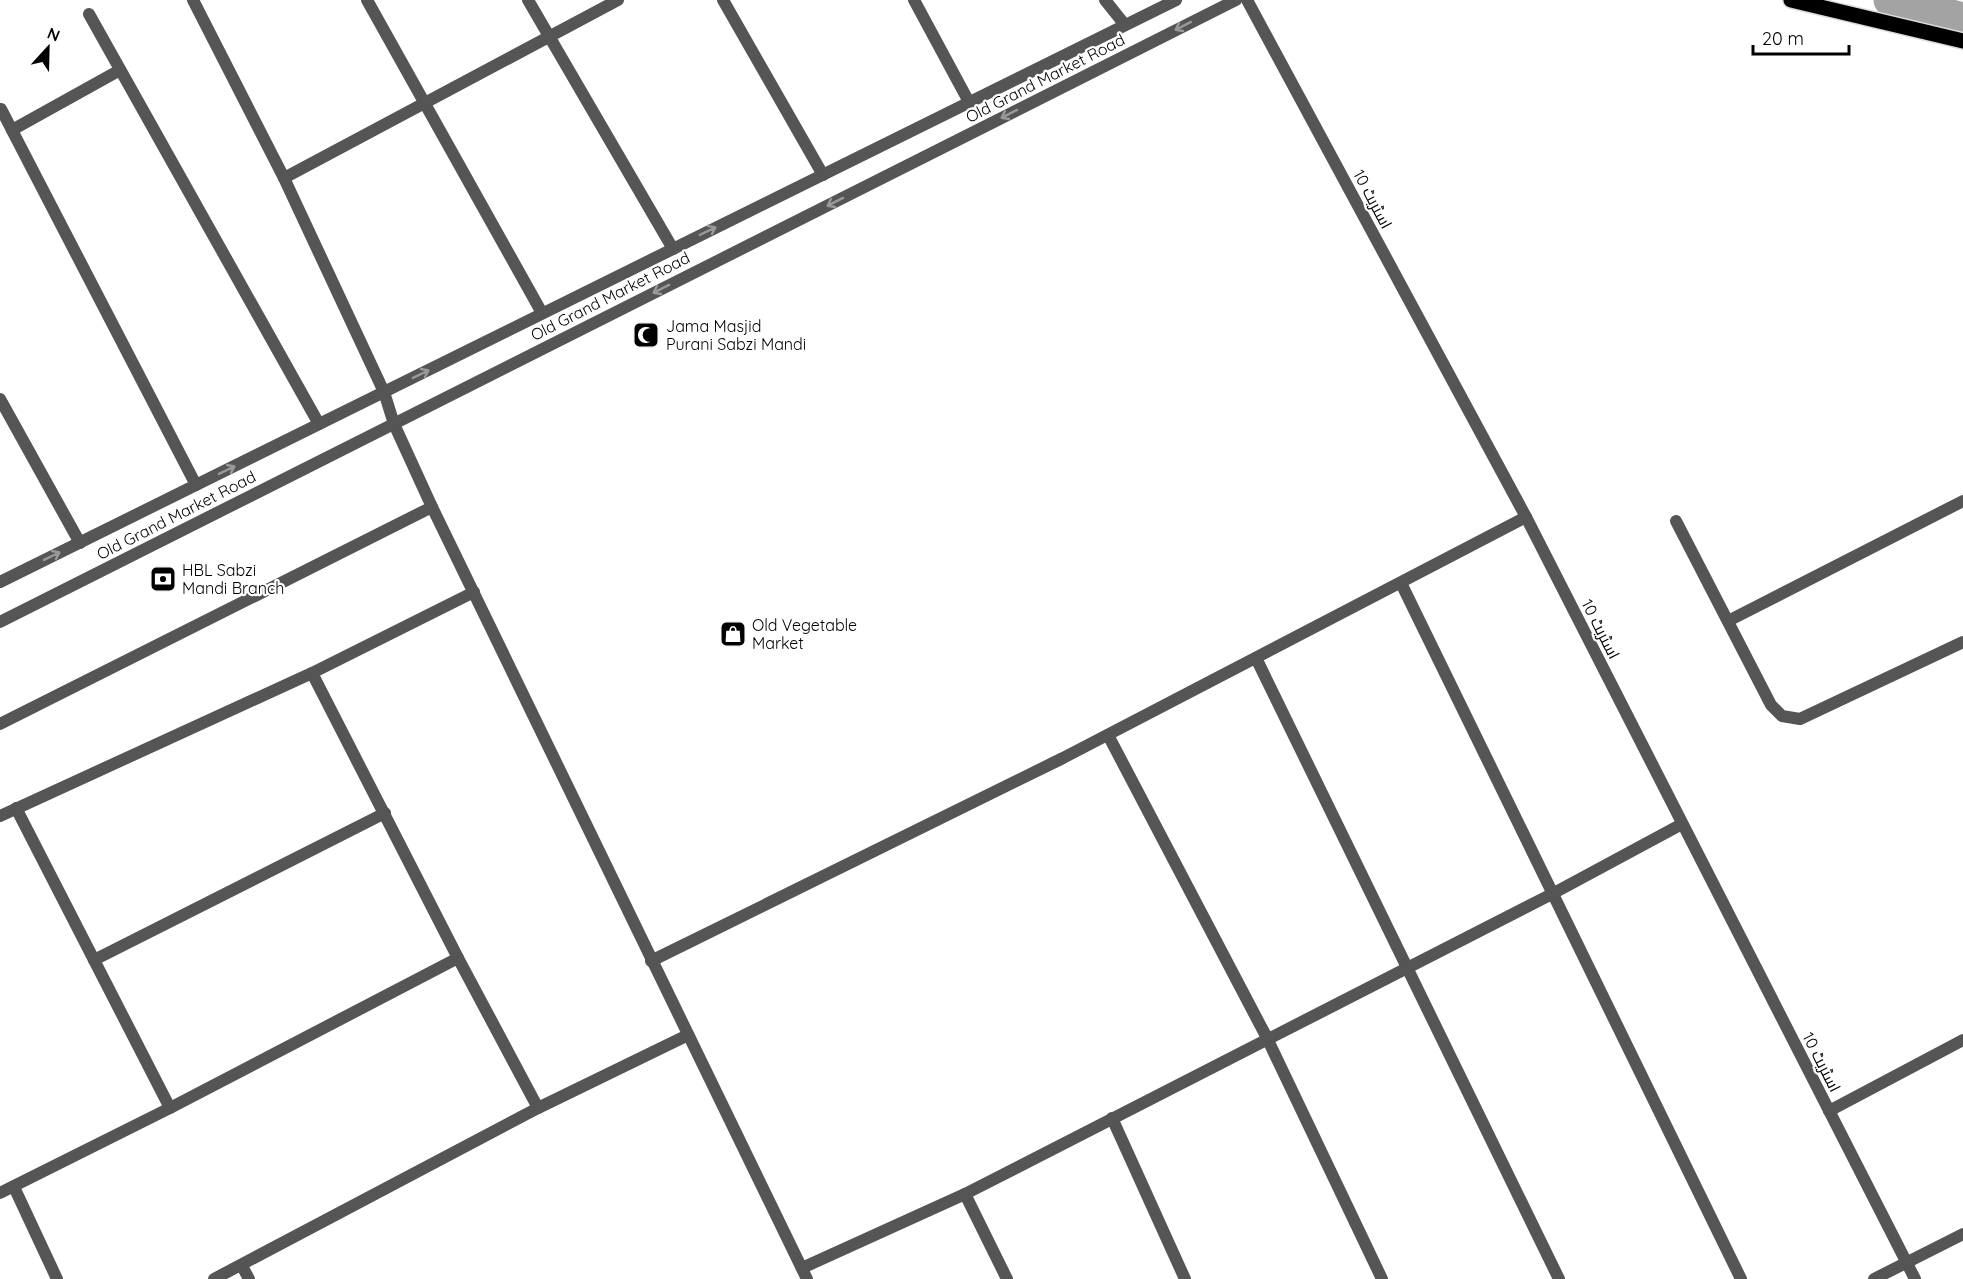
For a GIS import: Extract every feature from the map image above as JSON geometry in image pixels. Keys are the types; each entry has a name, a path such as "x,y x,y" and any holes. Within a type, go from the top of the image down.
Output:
{"main road":[{"path":"1791,0 1963,41"}],"street":[{"path":"193,0 284,178 384,392 394,424 432,507 804,1274 1552,894 1682,824"},
{"path":"367,0 542,313"},
{"path":"528,0 673,249"},
{"path":"284,178 618,0"},
{"path":"723,0 823,175"},
{"path":"914,0 969,102"},
{"path":"1105,0 1125,25"},
{"name":"Old Grand Market Road","path":"0,582 1176,0"},
{"name":"Old Grand Market Road","path":"0,622 1236,0"},
{"name":"اسٹریٹ 10","path":"1247,0 1526,517 1915,1279"},
{"path":"89,14 319,424"},
{"path":"12,130 120,70"},
{"path":"1,109 196,485"},
{"path":"0,399 80,543"},
{"path":"1728,621 1963,501"},
{"path":"0,723 432,507"},
{"path":"651,961 1108,735 1526,517"},
{"path":"1677,521 1771,705 1782,717 1800,719 1963,642"},
{"path":"1401,583 1741,1279"},
{"path":"0,816 312,673 474,592"},
{"path":"1256,658 1559,1279"},
{"path":"312,673 458,958 538,1108"},
{"path":"1108,735 1267,1038 1382,1279"},
{"path":"16,808 170,1108"},
{"path":"94,960 385,813"},
{"path":"0,1193 170,1108 458,958"},
{"path":"214,1279 538,1108 688,1035"},
{"path":"1829,1110 1963,1040"},
{"path":"1112,1118 1185,1279"},
{"path":"14,1187 57,1279"},
{"path":"965,1194 1007,1279"},
{"path":"1874,1279 1963,1234"},
{"path":"242,1266 249,1279"}],"waterway":[{"path":"1890,0 1963,19"}],"place":[{"name":"Jama Masjid Purani Sabzi Mandi","path":"646,335"},
{"name":"HBL Sabzi Mandi Branch","path":"163,579"},
{"name":"Old Vegetable Market","path":"733,634"}]}
